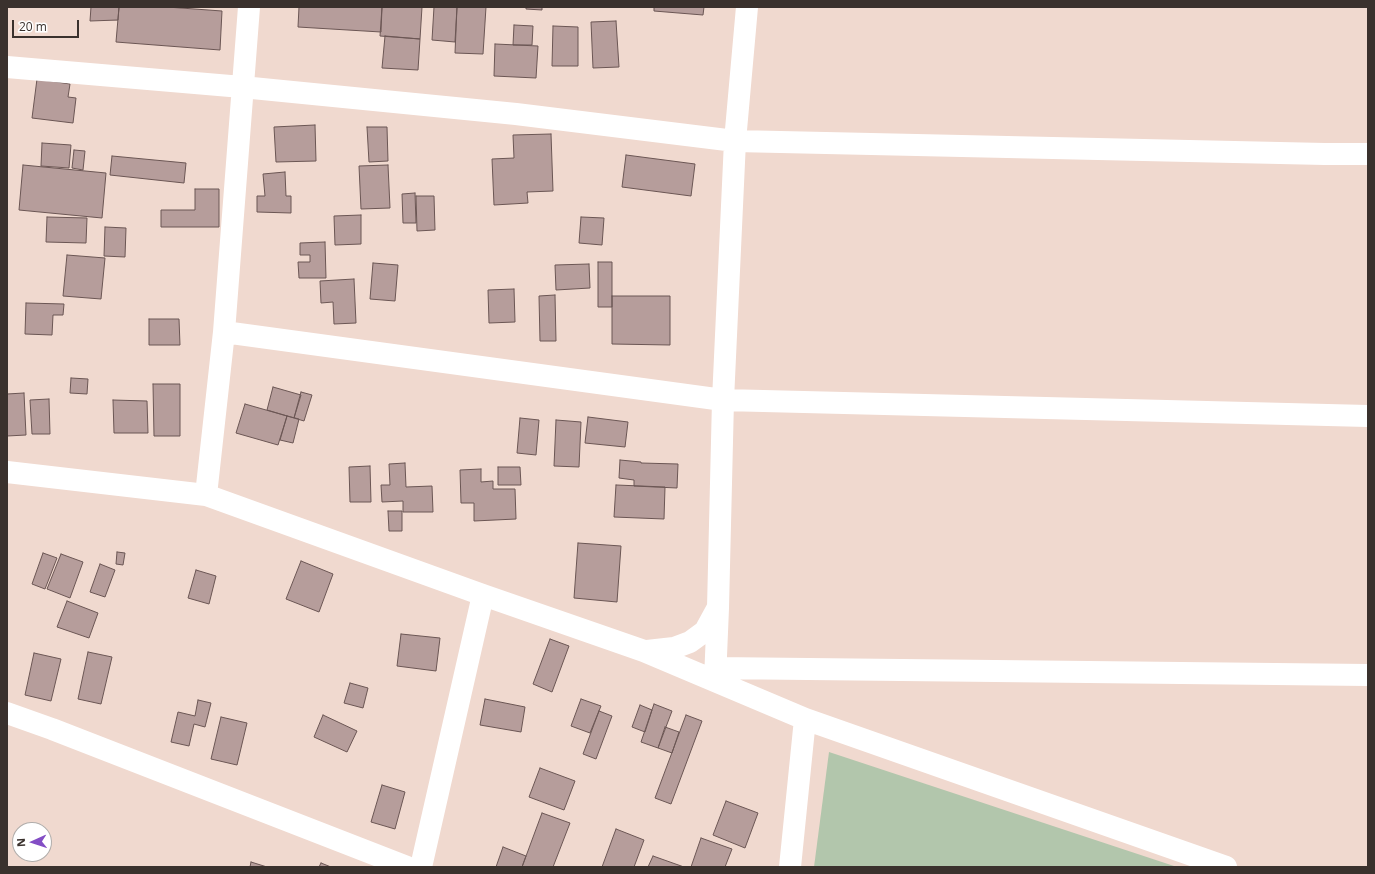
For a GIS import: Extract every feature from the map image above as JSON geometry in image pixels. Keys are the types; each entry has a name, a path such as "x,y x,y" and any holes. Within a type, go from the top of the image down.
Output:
{"street":[{"path":"206,495 224,332 249,7"},
{"path":"715,674 723,400 735,141 746,7"},
{"path":"7,67 242,87 516,114 735,141 1368,154"},
{"path":"224,332 723,400 1368,416"},
{"path":"7,472 206,495 483,595 715,674 805,719 1226,867"},
{"path":"421,867 483,595"},
{"path":"644,651 674,648 690,642 705,631 718,608"},
{"path":"715,674 1368,675"},
{"path":"7,713 52,729 407,867"},
{"path":"790,867 805,719"}],"green space":[{"path":"829,752 1177,867 814,867"}],"building":[{"path":"91,7 119,7 118,20 90,21"},
{"path":"119,7 167,7 222,11 220,50 116,42"},
{"path":"299,7 382,7 381,32 298,27"},
{"path":"382,7 422,7 420,39 380,36"},
{"path":"434,7 457,7 455,42 432,40"},
{"path":"457,7 486,7 483,54 455,53"},
{"path":"526,7 542,7 542,10 526,9"},
{"path":"654,7 704,7 703,15 654,11"},
{"path":"616,21 619,67 593,68 591,22"},
{"path":"514,25 533,26 532,45 513,45"},
{"path":"553,26 578,27 578,66 552,66"},
{"path":"385,36 420,39 418,70 382,68"},
{"path":"495,44 538,46 536,78 494,76"},
{"path":"37,79 70,84 68,97 76,98 73,123 32,118"},
{"path":"315,125 316,161 276,162 274,127"},
{"path":"367,127 387,127 388,161 369,162"},
{"path":"551,134 553,191 527,192 528,203 494,205 492,159 514,158 513,135"},
{"path":"42,143 71,145 69,168 41,166"},
{"path":"74,150 85,151 83,170 72,168"},
{"path":"626,155 695,164 691,196 622,187"},
{"path":"112,156 186,163 184,183 110,175"},
{"path":"23,165 106,173 102,218 19,210"},
{"path":"388,165 390,208 361,209 359,166"},
{"path":"285,172 286,196 291,196 291,213 257,212 257,196 265,196 263,174"},
{"path":"195,189 219,189 219,227 161,227 161,210 195,210"},
{"path":"415,193 416,223 403,223 402,194"},
{"path":"416,196 434,196 435,230 417,231"},
{"path":"361,215 361,244 335,245 334,216"},
{"path":"47,217 87,218 86,243 46,242"},
{"path":"581,217 604,218 602,245 579,243"},
{"path":"105,227 126,228 125,257 104,256"},
{"path":"325,242 326,278 299,278 298,262 310,262 310,255 300,255 300,243"},
{"path":"67,255 105,258 101,299 63,296"},
{"path":"598,262 612,262 612,307 598,307"},
{"path":"373,263 398,265 395,301 370,299"},
{"path":"589,264 590,288 556,290 555,265"},
{"path":"354,279 356,323 334,324 333,302 321,303 320,281"},
{"path":"514,289 515,322 489,323 488,290"},
{"path":"555,295 556,341 540,341 539,296"},
{"path":"612,296 670,296 670,345 612,344"},
{"path":"26,303 64,304 63,315 53,315 52,335 25,334"},
{"path":"149,319 179,319 180,345 149,345"},
{"path":"71,378 88,379 87,394 70,393"},
{"path":"153,384 180,384 180,436 154,436"},
{"path":"273,387 301,395 294,418 267,410"},
{"path":"301,392 312,395 304,421 294,418"},
{"path":"24,393 26,435 7,436 7,394"},
{"path":"49,399 50,434 32,434 30,400"},
{"path":"113,400 147,401 148,433 114,433"},
{"path":"245,404 287,416 278,445 236,433"},
{"path":"287,416 299,419 293,443 280,440"},
{"path":"588,417 628,422 625,447 585,443"},
{"path":"520,418 539,420 536,455 517,453"},
{"path":"556,420 581,422 579,467 554,466"},
{"path":"620,460 641,463 678,464 677,488 634,486 634,480 619,478"},
{"path":"405,463 406,487 432,486 433,512 403,512 403,501 382,502 381,485 390,485 389,464"},
{"path":"370,466 371,502 350,502 349,467"},
{"path":"498,467 520,467 521,485 498,485"},
{"path":"481,469 481,482 493,481 493,489 515,489 516,519 474,521 474,503 461,503 460,470"},
{"path":"616,485 665,487 664,519 614,517"},
{"path":"388,511 402,511 402,531 389,531"},
{"path":"578,543 621,546 617,602 574,598"},
{"path":"117,552 125,553 123,565 116,564"},
{"path":"43,553 57,558 45,589 32,584"},
{"path":"61,554 83,562 70,598 47,589"},
{"path":"301,561 333,574 319,612 286,599"},
{"path":"100,564 115,570 105,597 90,592"},
{"path":"196,570 216,576 209,604 188,598"},
{"path":"67,601 98,613 89,638 57,627"},
{"path":"401,634 440,638 436,671 397,666"},
{"path":"550,639 569,646 552,692 533,684"},
{"path":"88,652 112,657 101,704 78,699"},
{"path":"34,653 61,659 51,701 25,695"},
{"path":"350,683 368,688 363,708 344,703"},
{"path":"485,699 525,707 521,732 480,725"},
{"path":"581,699 601,706 590,733 571,726"},
{"path":"198,700 211,703 205,727 194,724 189,746 171,742 178,712 195,716"},
{"path":"654,704 672,711 658,748 641,742"},
{"path":"640,705 652,710 645,732 632,727"},
{"path":"599,711 612,716 596,759 583,754"},
{"path":"323,715 357,731 347,752 314,737"},
{"path":"686,715 702,721 671,804 655,798"},
{"path":"221,717 247,723 237,765 211,759"},
{"path":"665,727 679,732 672,753 658,748"},
{"path":"540,768 575,781 564,810 529,797"},
{"path":"382,785 405,792 395,829 371,822"},
{"path":"726,801 758,813 745,848 713,835"},
{"path":"542,813 570,823 553,867 522,867"},
{"path":"616,829 644,840 634,867 602,867"},
{"path":"701,838 732,849 725,867 691,867"},
{"path":"503,847 526,856 522,867 496,867"},
{"path":"653,856 684,867 648,867"},
{"path":"251,862 267,867 250,867"},
{"path":"321,863 331,867 319,867"}]}
